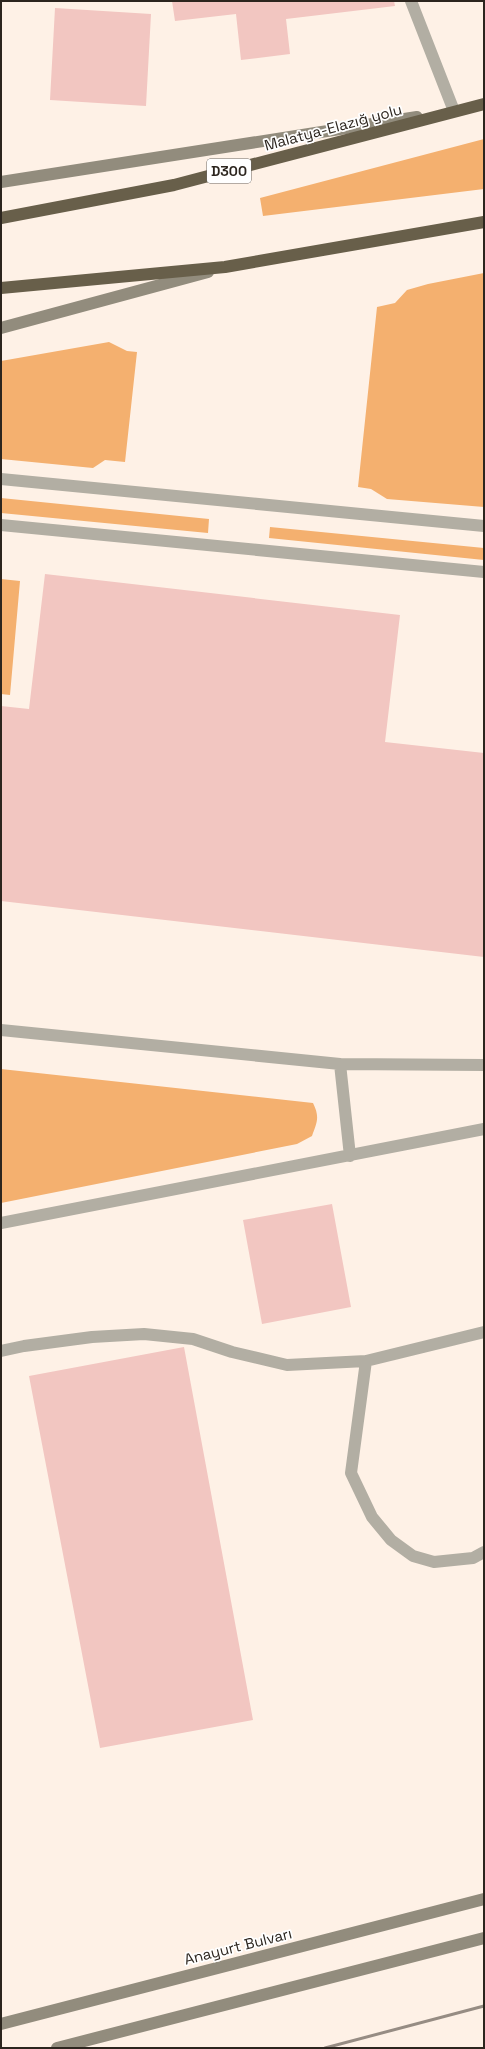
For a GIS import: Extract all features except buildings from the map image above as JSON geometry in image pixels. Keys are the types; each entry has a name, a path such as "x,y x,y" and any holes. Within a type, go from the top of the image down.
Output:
{"highway":[{"name":"Malatya-Elazığ yolu","path":"1,218 174,185 484,104"},
{"path":"1,288 225,268 484,222"}],"main road":[{"path":"1,182 454,111"},
{"path":"1,328 225,268"},
{"name":"Anayurt Bulvarı","path":"1,2024 484,1899"},
{"path":"57,2048 484,1938"}],"street":[{"path":"411,1 454,111"},
{"path":"1,480 484,526"},
{"path":"1,525 484,572"},
{"path":"1,1030 340,1064 484,1065"},
{"path":"340,1064 350,1156"},
{"path":"1,1222 484,1129"},
{"path":"1,1351 24,1346 144,1334 193,1339 232,1352 287,1365 366,1361 484,1332"},
{"path":"366,1361 351,1473 372,1517 391,1540 413,1556 434,1562 473,1558 484,1552"}],"shaded area":[{"path":"484,139 484,189 263,216 260,198"},
{"path":"484,273 484,507 387,499 371,489 358,487 377,307 395,303 407,290 428,284"},
{"path":"109,342 127,351 137,352 125,462 105,460 93,468 1,459 1,361"},
{"path":"1,498 209,519 208,533 1,513"},
{"path":"270,527 484,548 484,560 269,538"},
{"path":"1,579 20,581 10,695 1,694"},
{"path":"1,1069 313,1103 317,1120 312,1136 297,1144 1,1203"}],"railway":[{"path":"325,2048 484,2006"}]}
